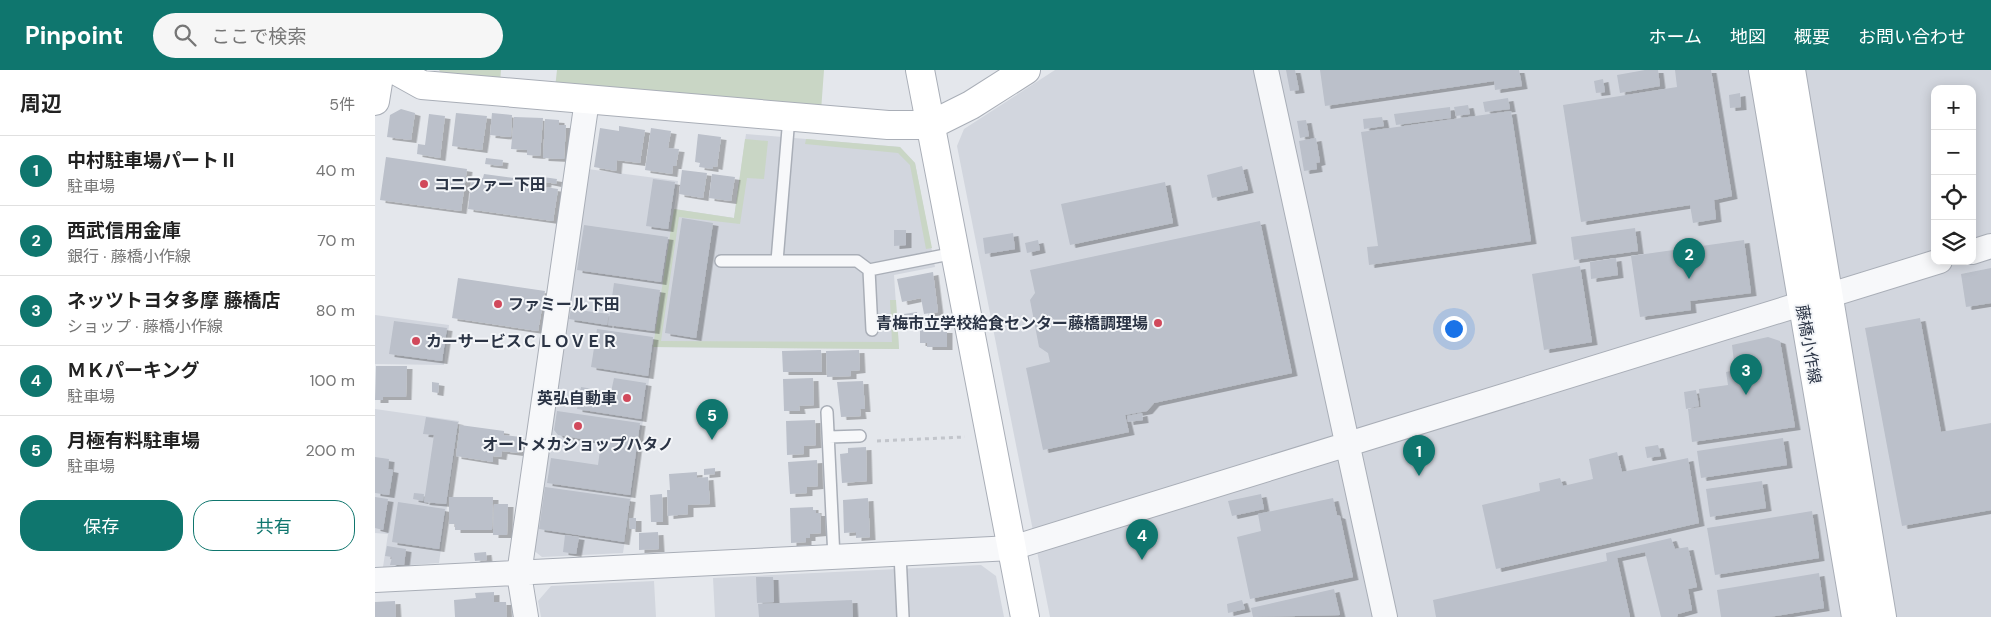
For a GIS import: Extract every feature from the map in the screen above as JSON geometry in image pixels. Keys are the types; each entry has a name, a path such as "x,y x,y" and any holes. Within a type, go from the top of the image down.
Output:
{"street":[{"path":"375,101 380,70"},
{"path":"395,70 422,85 888,126 931,125 971,105 1026,70"},
{"path":"919,70 1025,617"},
{"path":"1267,70 1346,446 1385,617"},
{"name":"藤橋小作線","path":"1763,70 1856,617"},
{"name":"藤橋小作線","path":"1791,70 1882,617"},
{"path":"527,617 519,574 587,100"},
{"path":"1976,251 1991,246"},
{"path":"375,580 1012,548 1931,264"}],"lane":[{"path":"777,261 789,117"},
{"path":"721,261 857,261 869,270 955,253"},
{"path":"869,270 872,330"},
{"path":"827,412 835,558"},
{"path":"829,437 860,436"},
{"path":"899,554 903,617"}],"path":[{"path":"873,442 958,438 989,432"}],"shaded area":[{"path":"1055,70 1991,70 1991,617 1050,617 957,146 964,129"},
{"path":"746,134 900,147 915,163 935,267 894,275 899,349 654,347 623,553 542,557 533,550 588,169 678,181 674,209 734,218"},
{"path":"375,315 449,325 444,365 375,364"},
{"path":"375,409 459,421 439,563 383,567 388,534 375,533"},
{"path":"981,565 996,576 1004,617 715,617 713,578"},
{"path":"654,581 656,617 541,617 538,601 551,586"}],"green space":[{"path":"439,70 501,70 500,83 441,73"},
{"path":"557,70 824,70 821,111 555,88"},
{"path":"745,139 768,141 764,179 747,178 740,224 679,217 661,341 892,342 890,300 896,300 899,349 653,347 674,209 734,218"},
{"path":"806,139 900,147 915,163 932,248 926,249 910,165 898,153 805,144"}],"building":[{"path":"1286,70 1295,70 1299,90 1290,91"},
{"path":"1320,70 1519,70 1522,86 1495,90 1494,81 1325,106"},
{"path":"1645,70 1658,70 1660,86 1620,93 1617,75"},
{"path":"1675,70 1711,70 1732,196 1714,200 1716,219 1693,223 1690,205 1581,222 1563,105 1677,87"},
{"path":"1603,79 1605,92 1596,93 1594,81"},
{"path":"1740,93 1741,107 1730,108 1729,95"},
{"path":"1508,98 1510,109 1485,112 1483,102"},
{"path":"1468,105 1470,114 1456,116 1454,107"},
{"path":"1450,107 1451,118 1396,125 1394,114"},
{"path":"401,109 415,113 411,140 387,137 390,115"},
{"path":"1511,111 1531,241 1369,265 1367,247 1378,246 1361,132"},
{"path":"456,113 487,116 482,150 452,146"},
{"path":"492,113 512,115 511,137 490,135"},
{"path":"429,114 445,116 440,158 417,154 418,144 425,145"},
{"path":"514,117 543,118 540,156 527,155 527,150 511,149"},
{"path":"1382,117 1384,126 1364,129 1363,119"},
{"path":"545,119 559,120 559,125 566,125 564,159 543,158"},
{"path":"1306,120 1309,136 1300,138 1297,121"},
{"path":"619,126 645,130 640,163 617,160 616,171 594,167 600,128 619,131"},
{"path":"651,128 671,131 668,148 679,149 676,166 673,166 672,174 645,170"},
{"path":"698,134 721,137 717,167 713,166 713,169 699,167 700,163 695,162"},
{"path":"1316,138 1320,162 1316,163 1317,169 1304,171 1299,141"},
{"name":"コニファー下田","path":"386,157 467,169 461,211 380,200"},
{"path":"486,158 503,160 502,166 485,164"},
{"path":"1242,166 1248,190 1212,198 1207,175"},
{"path":"682,170 707,173 703,198 679,194"},
{"path":"484,174 536,181 536,176 557,179 556,184 546,182 545,187 558,189 553,221 468,209 472,177 483,178"},
{"path":"712,174 735,177 731,201 709,198"},
{"path":"653,179 675,182 668,229 646,226"},
{"path":"1165,182 1173,223 1070,245 1061,204"},
{"path":"682,218 713,223 696,338 665,333"},
{"name":"青梅市立学校給食センター藤橋調理場","path":"1260,221 1292,373 1154,403 1147,411 1125,415 1129,432 1043,450 1026,368 1050,362 1048,353 1039,347 1030,300 1035,293 1030,270"},
{"path":"584,225 668,237 661,282 577,270"},
{"path":"1635,228 1638,251 1574,260 1571,237"},
{"path":"894,230 906,230 906,245 894,246"},
{"path":"1013,233 1015,249 985,254 983,238"},
{"path":"1038,240 1040,250 1027,253 1025,243"},
{"path":"1744,240 1751,293 1690,301 1691,310 1640,317 1631,256"},
{"path":"1616,258 1618,275 1591,279 1590,262"},
{"path":"1580,266 1592,342 1544,350 1532,274"},
{"path":"1991,268 1991,303 1966,307 1961,274"},
{"path":"933,272 938,312 924,314 921,298 902,302 897,279"},
{"name":"ファミール下田","path":"458,278 545,291 538,331 452,318"},
{"path":"614,283 660,290 654,331 608,325"},
{"path":"571,309 609,314 607,325 569,319"},
{"path":"917,312 918,319 906,321 904,314"},
{"path":"1920,318 1941,432 1991,423 1991,510 1902,526 1865,328"},
{"path":"394,321 447,328 442,361 389,354"},
{"path":"597,329 653,337 648,376 591,367"},
{"path":"920,330 947,330 947,347 927,347 927,343 920,343"},
{"path":"1768,337 1780,341 1795,427 1692,442 1688,409 1701,407 1699,389 1728,385 1726,372 1735,370 1732,345"},
{"path":"821,350 822,372 783,372 782,351"},
{"path":"859,350 860,370 851,371 851,376 827,377 826,351"},
{"path":"376,366 407,366 406,397 383,397 383,400 375,400"},
{"path":"614,378 646,383 641,419 577,409 581,387 611,392"},
{"path":"813,378 814,405 799,406 800,411 784,411 783,379"},
{"path":"863,381 865,409 860,409 861,416 841,417 837,382"},
{"path":"432,382 439,383 438,393 432,392"},
{"path":"1696,390 1699,406 1686,409 1684,392"},
{"path":"557,411 640,423 630,495 547,483 551,458 598,465 601,442 558,435 554,430"},
{"path":"1142,413 1143,420 1128,422 1127,416"},
{"path":"426,417 458,422 446,504 424,502 434,435 423,434"},
{"path":"815,420 816,445 804,446 804,454 787,455 786,421"},
{"path":"460,425 504,431 504,435 521,437 518,453 502,451 501,457 493,456 493,462 456,456"},
{"path":"1783,438 1787,465 1701,478 1697,451"},
{"path":"1658,445 1661,456 1647,458 1645,447"},
{"path":"866,447 867,481 842,483 840,454 848,453 848,448"},
{"path":"1617,452 1622,472 1688,458 1699,523 1496,569 1482,505 1540,491 1539,483 1560,478 1563,486 1593,479 1589,459"},
{"path":"375,457 389,459 388,469 393,470 389,495 375,493"},
{"path":"817,460 818,486 807,487 807,493 790,494 788,462"},
{"path":"715,468 715,474 704,475 704,469"},
{"path":"697,472 697,478 708,477 710,504 688,505 688,514 668,516 667,490 670,490 669,474"},
{"path":"1762,481 1766,508 1710,517 1706,489"},
{"path":"545,487 630,499 624,542 539,529"},
{"path":"414,493 424,494 423,501 413,499"},
{"path":"662,494 663,522 651,522 650,495"},
{"path":"1261,494 1264,509 1232,516 1228,501"},
{"path":"375,497 388,499 383,530 375,528"},
{"path":"449,497 493,497 492,530 455,530 455,524 449,524"},
{"path":"868,498 870,537 856,538 856,532 844,533 843,500"},
{"path":"1333,498 1337,515 1340,516 1353,577 1250,599 1237,537 1261,531 1258,514"},
{"path":"398,502 445,509 439,549 392,542"},
{"path":"494,504 508,504 507,535 493,535"},
{"path":"813,507 816,513 820,513 821,533 810,534 810,538 806,538 806,542 791,543 790,508"},
{"path":"1812,511 1819,558 1715,575 1707,528"},
{"path":"629,518 636,518 636,529 630,529"},
{"path":"658,532 659,549 639,550 639,533"},
{"path":"565,535 579,537 576,554 563,552"},
{"path":"1671,538 1675,549 1688,547 1697,587 1688,589 1692,610 1678,614 1677,617 1661,617 1645,552 1617,558 1630,617 1436,617 1433,600 1607,561 1606,553"},
{"path":"387,546 406,549 404,565 390,565 392,557 385,556"},
{"path":"486,552 487,560 475,561 474,553"},
{"path":"1819,573 1824,608 1769,617 1721,617 1717,590"},
{"path":"756,577 773,577 774,602 757,603"},
{"path":"1334,589 1340,615 1253,617 1251,608"},
{"path":"494,592 494,602 506,602 507,617 455,617 454,600 476,598 475,593"},
{"path":"852,600 853,617 759,617 758,604"},
{"path":"1242,600 1245,609 1228,613 1227,604"},
{"path":"395,601 396,617 375,617 375,602"}],"place":[{"name":"コニファー下田","path":"424,184"},
{"name":"西武信用金庫","path":"1689,279"},
{"name":"ファミール下田","path":"498,304"},
{"name":"青梅市立学校給食センター藤橋調理場","path":"1158,323"},
{"name":"カーサービスＣＬＯＶＥＲ","path":"416,341"},
{"name":"ネッツトヨタ多摩 藤橋店","path":"1746,395"},
{"name":"英弘自動車","path":"627,398"},
{"name":"オートメカショップハタノ","path":"578,426"},
{"name":"月極有料駐車場","path":"712,440"},
{"name":"中村駐車場パートⅡ","path":"1419,476"},
{"name":"ＭＫパーキング","path":"1142,560"}]}
